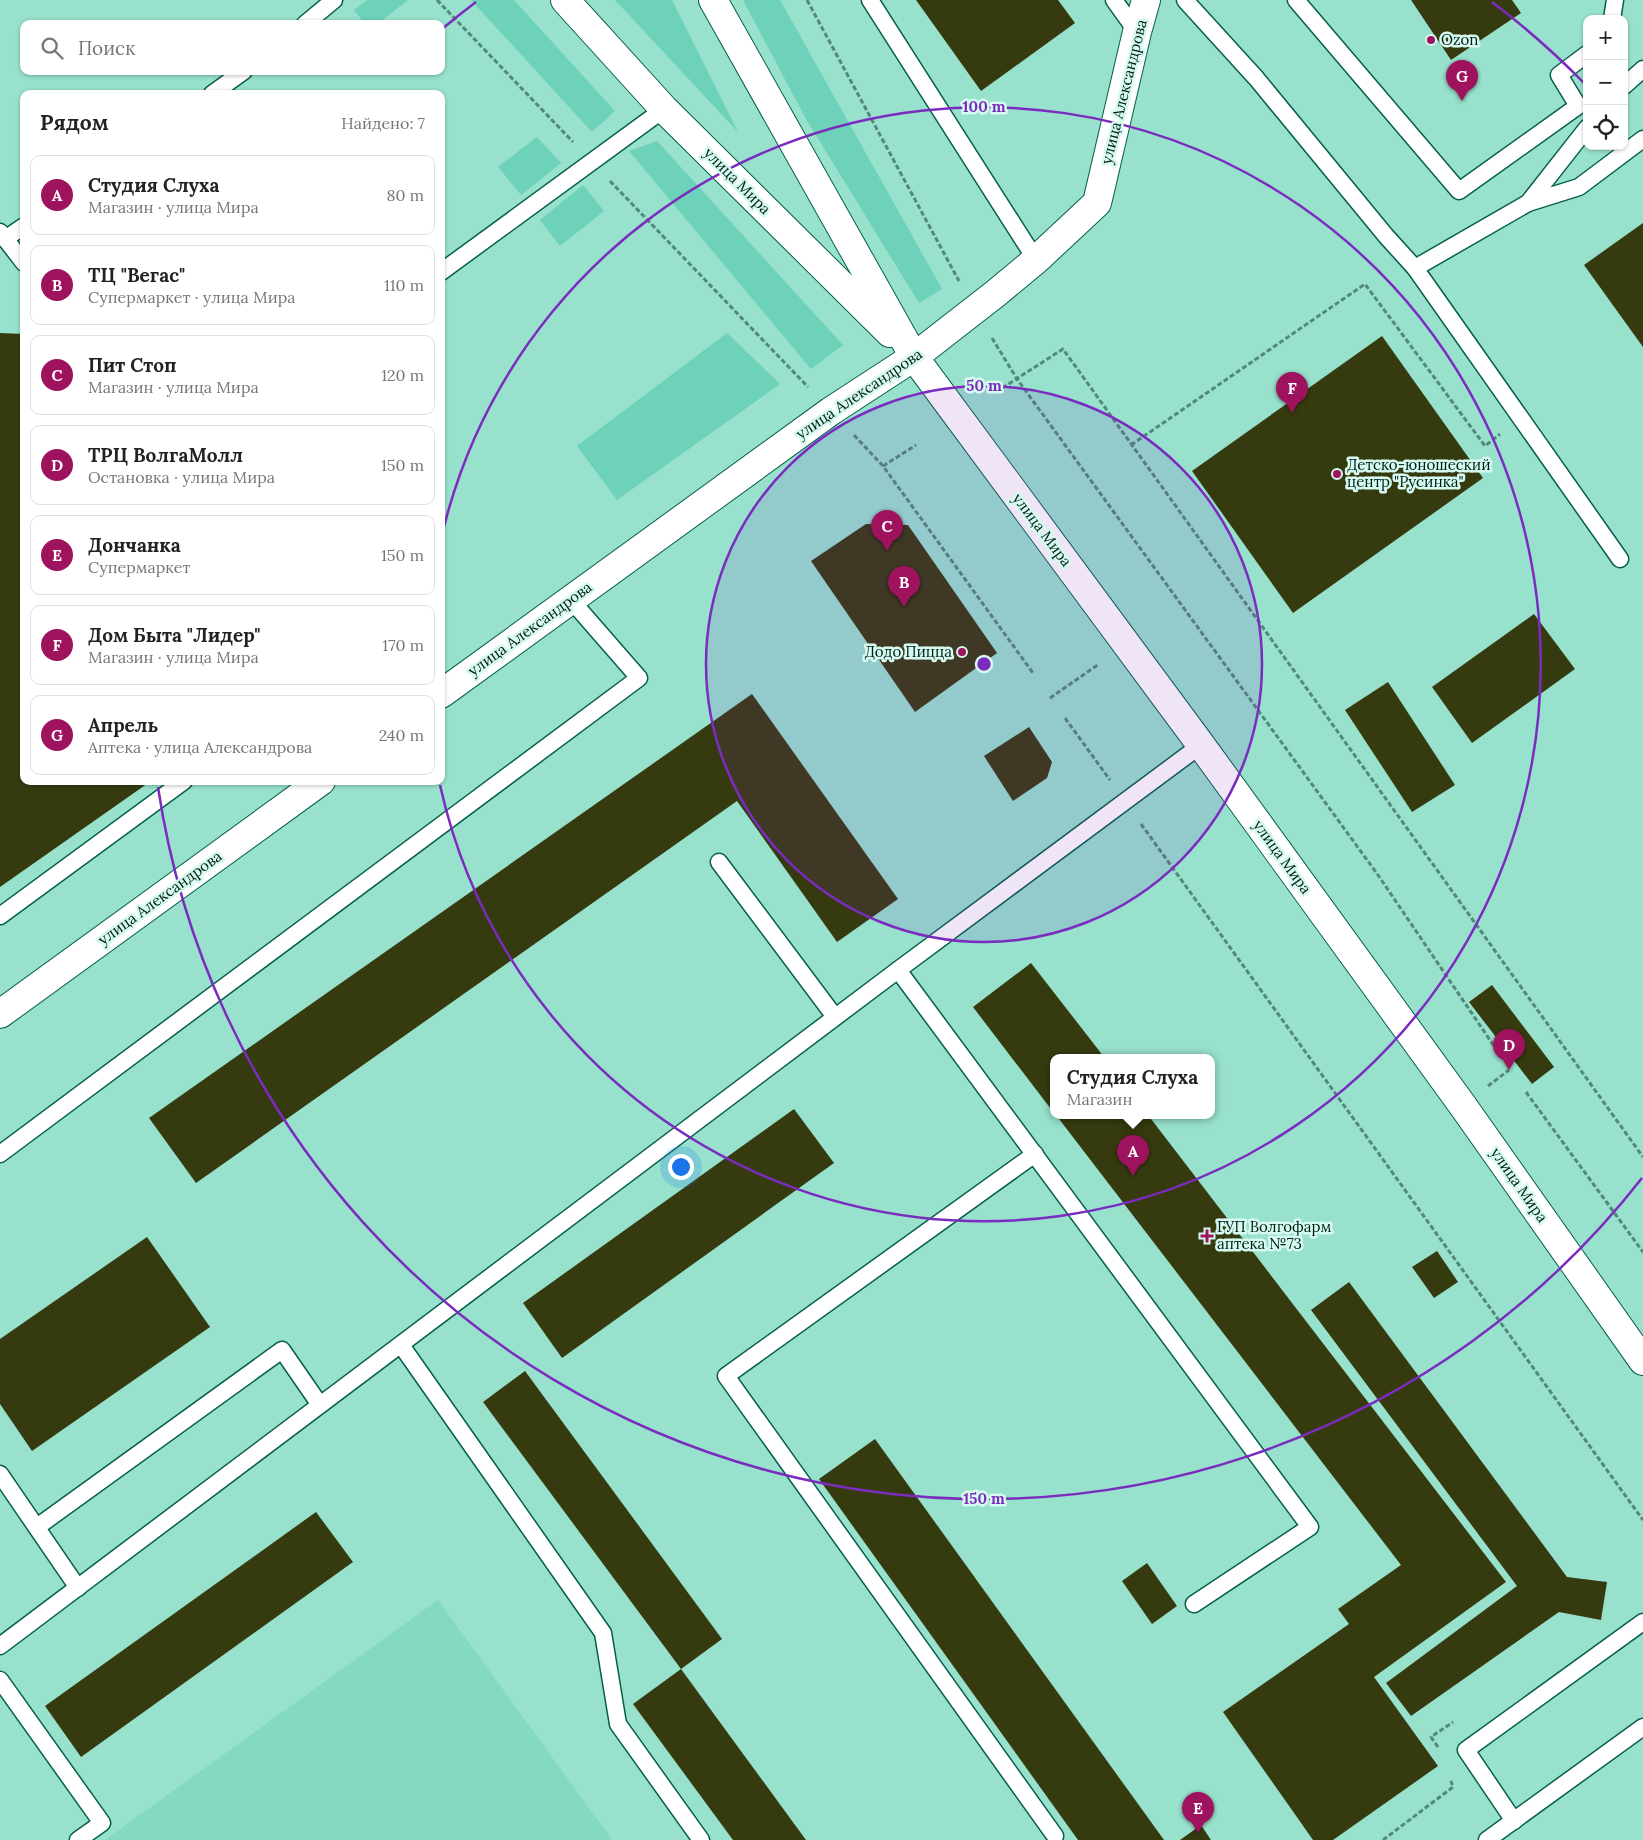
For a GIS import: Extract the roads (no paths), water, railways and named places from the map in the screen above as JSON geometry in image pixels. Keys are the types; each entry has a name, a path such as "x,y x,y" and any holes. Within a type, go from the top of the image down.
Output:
{"street":[{"name":"улица Мира","path":"565,0 664,109 914,357"},
{"name":"улица Мира","path":"713,0 914,357 1201,745 1463,1106 1643,1361"},
{"name":"улица Александрова","path":"445,691 831,411 914,357 1036,260 1097,203 1146,0"},
{"name":"улица Александрова","path":"0,1014 315,785"}],"lane":[{"path":"310,20 334,0"},
{"path":"870,0 1036,260"},
{"path":"1114,0 1137,32"},
{"path":"1184,0 1262,86 1386,236 1415,268 1620,559"},
{"path":"1296,0 1459,191 1578,106 1559,75 1583,57"},
{"path":"1613,15 1615,0"},
{"path":"1628,82 1643,69"},
{"path":"218,90 238,75"},
{"path":"445,269 664,109"},
{"path":"1528,203 1583,133"},
{"path":"1415,268 1528,203 1579,187 1643,139"},
{"path":"20,228 3,235 20,258"},
{"path":"0,1154 639,678 571,600"},
{"path":"0,1646 835,1017 1201,745"},
{"path":"0,916 179,785"},
{"path":"719,862 835,1017"},
{"path":"898,970 1310,1527 1194,1604"},
{"path":"1035,1154 726,1376 1055,1836"},
{"path":"401,1345 603,1633 618,1724 701,1840"},
{"path":"37,1527 282,1350 320,1406"},
{"path":"0,1474 78,1588"},
{"path":"1514,1821 1466,1750 1643,1622"},
{"path":"0,1680 102,1823 78,1840"},
{"path":"1488,1840 1643,1727"}],"place":[{"name":"Ozon","path":"1431,40"},
{"name":"Апрель","path":"1462,101"},
{"name":"Дом Быта \"Лидер\"","path":"1292,413"},
{"name":"Детско-юношеский центр \"Русинка\"","path":"1337,474"},
{"name":"Пит Стоп","path":"887,551"},
{"name":"ТЦ \"Вегас\"","path":"904,607"},
{"name":"Додо Пицца","path":"962,652"},
{"name":"ТРЦ ВолгаМолл","path":"1509,1070"},
{"name":"Студия Слуха","path":"1133,1176"},
{"name":"ГУП Волгофарм аптека №73","path":"1207,1236"},
{"name":"Дончанка","path":"1198,1833"}]}
